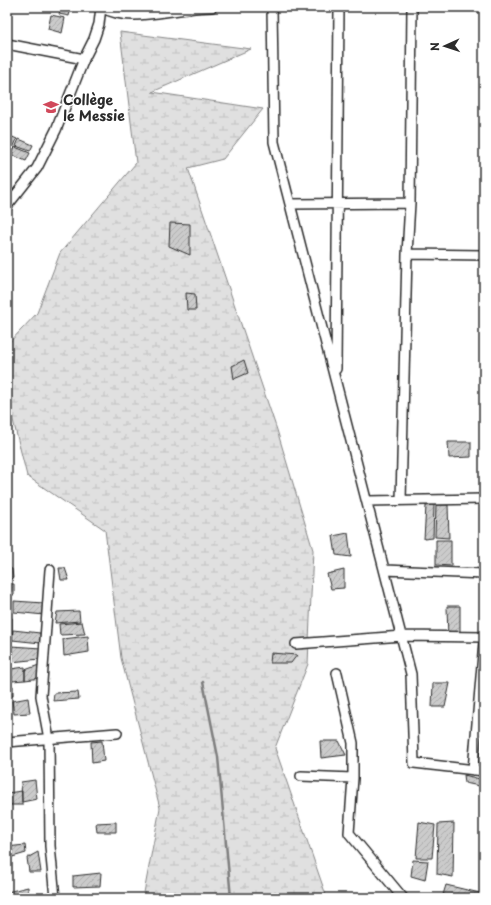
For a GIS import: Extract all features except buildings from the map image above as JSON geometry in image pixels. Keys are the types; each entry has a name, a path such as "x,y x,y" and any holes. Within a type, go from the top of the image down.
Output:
{"street":[{"path":"7,206 36,168 56,130 84,59 94,39 99,24 101,7 114,13 130,15 158,10 212,7"},
{"path":"272,7 274,142 411,674 414,763 484,771"},
{"path":"336,382 339,7"},
{"path":"401,500 407,254 410,203 412,7"},
{"path":"7,44 84,59"},
{"path":"290,204 410,203"},
{"path":"407,254 484,255"},
{"path":"367,501 484,499"},
{"path":"50,570 42,696 49,739 50,846 55,898"},
{"path":"385,570 484,574"},
{"path":"296,644 402,636 484,637"},
{"path":"473,770 484,642"},
{"path":"337,673 353,743 353,778 349,833 403,898"},
{"path":"7,742 117,733"},
{"path":"301,776 353,778"}],"green space":[{"path":"120,32 251,49 152,92 263,109 223,159 188,168 277,430 313,550 308,664 275,748 327,898 143,898 160,808 121,658 105,530 27,476 7,396 7,345 37,313 60,253 136,163"}],"waterway":[{"path":"203,682 218,757 231,898"}],"place":[{"name":"Collège le Messie","path":"51,107"}]}
